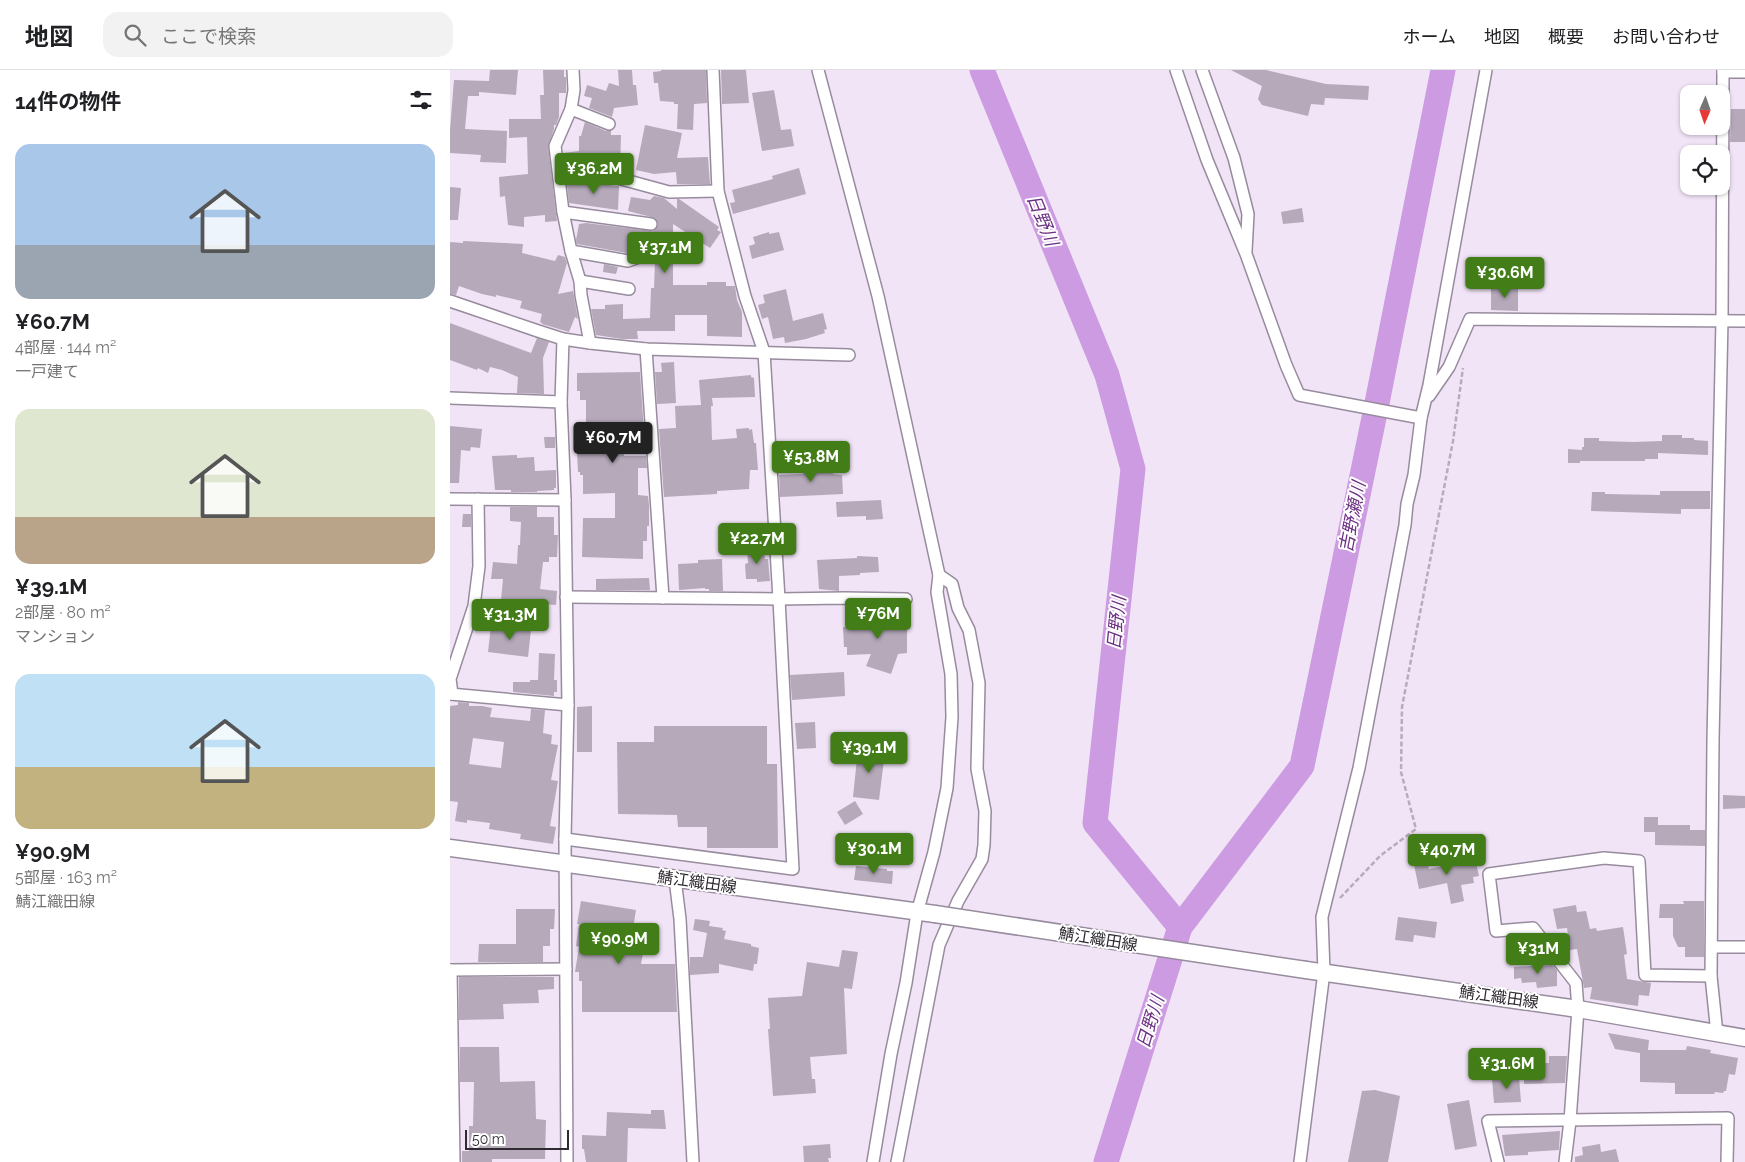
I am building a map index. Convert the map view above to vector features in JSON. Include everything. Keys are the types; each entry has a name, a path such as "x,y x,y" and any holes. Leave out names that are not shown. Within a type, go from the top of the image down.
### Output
{"main road":[{"name":"鯖江織田線","path":"450,848 934,914 1578,1009 1745,1038"}],"street":[{"path":"573,70 574,90 571,109 555,146 563,212 571,251 580,281 590,344"},
{"path":"565,839 793,869 764,352 745,296 718,191 714,70"},
{"path":"818,70 878,296 938,574 937,592 951,674 952,717 944,810 917,913 873,1162"},
{"path":"1176,70 1207,160 1246,254 1286,366 1299,395 1421,418"},
{"path":"1202,70 1234,158 1248,214 1246,254"},
{"path":"1300,1162 1324,972 1322,917 1359,768 1405,526 1421,418 1486,70"},
{"path":"1717,1034 1711,976 1713,740 1722,320 1723,71 1745,72"},
{"path":"571,109 609,124"},
{"path":"559,178 585,175 614,177 669,192 718,191"},
{"path":"563,212 652,224"},
{"path":"571,251 628,261 647,254 653,242"},
{"path":"580,281 629,289"},
{"path":"450,301 563,339 590,344 646,349 849,355"},
{"path":"1426,399 1449,368 1470,319 1745,321"},
{"path":"563,339 561,402 568,705 565,839 567,1162"},
{"path":"646,349 663,598"},
{"path":"450,398 561,402"},
{"path":"450,499 564,500"},
{"path":"478,499 479,566 474,606 450,679 451,694 568,705"},
{"path":"897,1162 940,945 958,901 982,859 984,845 985,811 977,769 979,683 969,630 958,608 952,584 938,574"},
{"path":"566,597 906,599"},
{"path":"1565,1162 1570,1121 1578,1009 1576,983 1533,928 1496,931 1489,874 1604,858 1639,861 1645,975 1711,976"},
{"path":"675,879 680,919 693,1162"},
{"path":"1712,947 1745,947"},
{"path":"454,1162 451,970 566,968"},
{"path":"1498,1162 1488,1121 1728,1118 1727,1162"}],"path":[{"path":"1322,917 1380,856 1416,829 1401,772 1402,707 1453,441 1464,366"}],"building":[{"path":"490,70 518,70 516,95 479,92 479,96 468,96 465,129 507,131 506,163 480,162 481,155 450,153 454,80 489,81"},
{"path":"543,70 564,70 564,77 566,77 566,93 559,93 559,117 556,125 554,125 548,146 557,221 545,222 545,215 524,217 524,227 508,225 505,196 500,197 499,177 528,174 527,137 509,138 509,119 541,119 540,95 544,95"},
{"path":"618,70 632,70 633,85 636,85 638,105 614,108 612,117 589,108 592,98 584,96 587,85 606,91 609,83 619,86"},
{"path":"661,70 706,70 707,103 694,104 693,130 677,129 678,104 660,101 658,83 654,83 653,72"},
{"path":"721,70 746,70 749,103 722,104"},
{"path":"1231,70 1266,70 1326,84 1369,86 1368,100 1325,98 1324,105 1311,104 1308,116 1262,105 1258,99 1262,86"},
{"path":"774,90 781,130 791,129 794,146 762,151 752,93"},
{"path":"1731,109 1745,109 1745,142 1730,142"},
{"path":"585,122 606,131 611,131 611,135 621,135 620,171 586,168 565,170 563,153 579,151 579,136 581,136"},
{"path":"645,125 682,133 677,158 708,157 710,184 677,184 676,172 654,174 636,170"},
{"path":"799,168 806,194 733,214 730,203 735,202 732,190 773,179 772,176"},
{"path":"585,183 619,186 618,210 569,203 567,185"},
{"path":"450,187 461,188 458,220 450,220"},
{"path":"654,196 664,198 677,209 677,199 679,199 719,227 717,230 721,232 710,248 673,224 673,285 707,285 707,282 726,282 726,286 735,286 737,300 742,312 742,337 707,336 707,315 675,315 675,331 637,331 638,339 622,339 596,335 591,309 605,309 605,305 623,304 623,319 650,318 651,288 654,288 655,261 652,259 660,241 657,236 649,236 642,248 627,253 577,244 579,224 586,223 653,231 658,225 655,218 628,211 631,197 650,200"},
{"path":"1302,208 1304,222 1283,224 1281,212"},
{"path":"769,232 769,234 779,232 784,250 752,259 749,246 755,244 753,237"},
{"path":"463,241 523,244 522,253 555,261 558,255 565,257 567,263 558,294 573,291 578,319 575,317 569,332 542,324 540,322 542,314 520,308 522,301 482,294 459,286 456,295 450,294 450,242 463,243"},
{"path":"604,264 618,267 616,274 603,272"},
{"path":"1504,287 1515,287 1515,289 1518,289 1518,311 1491,310 1491,289 1503,289"},
{"path":"786,289 793,321 823,313 827,329 824,330 825,333 785,343 784,337 773,339 768,317 762,319 758,305 765,303 763,295"},
{"path":"450,323 531,353 537,338 549,342 543,358 544,394 517,393 518,377 502,370 490,367 488,373 450,360"},
{"path":"674,362 676,403 657,404 655,372 662,372 661,363"},
{"path":"640,372 644,432 623,432 624,456 646,456 647,468 638,468 638,495 648,496 649,505 649,526 647,526 647,541 643,541 643,559 582,557 583,518 615,518 615,493 583,494 583,475 580,475 580,472 578,472 576,431 586,431 586,400 580,400 580,391 577,391 577,373"},
{"path":"751,375 754,378 755,397 712,398 713,406 711,406 712,440 737,438 736,429 752,429 754,443 756,443 758,470 750,470 749,489 717,491 717,494 664,497 659,429 676,428 675,406 701,405 699,380"},
{"path":"450,426 482,429 480,448 471,447 470,451 461,450 459,483 450,483"},
{"path":"1662,435 1682,435 1682,438 1708,441 1708,455 1658,453 1658,459 1645,459 1645,461 1580,461 1580,463 1568,463 1568,449 1582,450 1584,438 1599,438 1599,441 1662,441"},
{"path":"544,437 555,437 555,448 545,448"},
{"path":"517,455 517,458 534,457 535,471 556,470 556,488 554,490 537,492 495,490 492,456"},
{"path":"820,466 820,468 832,468 833,474 842,475 843,494 780,497 779,475 803,474 803,468"},
{"path":"1660,491 1710,491 1710,509 1681,509 1681,514 1591,511 1592,492 1660,495"},
{"path":"881,500 883,519 866,520 866,516 837,517 836,502"},
{"path":"510,507 537,507 537,517 554,517 554,535 558,535 557,557 549,557 549,562 543,562 540,589 557,591 556,605 501,600 503,579 491,579 493,562 517,564 521,522 510,521"},
{"path":"463,514 471,514 471,527 462,527"},
{"path":"764,546 765,559 768,559 770,581 757,582 757,579 746,579 745,564 748,563 747,550 751,550 750,547"},
{"path":"857,556 878,557 879,572 839,576 839,591 819,589 817,560 857,558"},
{"path":"722,559 723,591 709,591 709,589 705,588 679,590 678,564 698,563 698,560"},
{"path":"649,578 650,590 596,590 596,579"},
{"path":"899,611 899,614 902,614 902,619 906,619 907,622 907,653 898,654 891,674 866,666 871,654 847,655 847,647 844,647 843,627 850,627 850,623 881,621 880,612"},
{"path":"491,626 531,630 528,657 488,652"},
{"path":"539,653 555,654 554,680 557,680 557,692 554,692 554,696 513,692 513,682 538,680"},
{"path":"844,672 845,696 792,700 790,675"},
{"path":"458,702 469,703 469,706 492,708 490,717 530,721 531,709 545,710 543,733 552,735 551,744 558,745 551,780 558,781 550,826 556,827 553,844 520,839 521,834 489,829 490,823 467,820 467,823 455,821 458,802 450,801 450,706 458,705","holes":["473,738 504,742 501,768 469,764"]},
{"path":"592,706 592,752 577,752 577,707"},
{"path":"815,722 816,748 797,749 795,723"},
{"path":"654,726 767,726 767,764 777,764 778,848 707,848 707,827 678,827 677,815 618,814 617,742 654,742"},
{"path":"858,749 885,752 879,800 853,797"},
{"path":"1723,795 1745,796 1745,808 1723,809"},
{"path":"855,801 863,814 845,825 837,812"},
{"path":"1644,817 1658,817 1658,825 1690,825 1690,830 1705,830 1705,846 1655,845 1655,832 1644,832"},
{"path":"1426,857 1429,869 1475,858 1479,876 1473,877 1474,883 1461,885 1464,901 1451,904 1447,883 1419,889 1413,860"},
{"path":"856,866 893,871 892,884 854,880"},
{"path":"581,901 636,910 631,941 645,943 641,964 675,964 677,1012 582,1012 582,981 579,981 579,972 575,972 579,947 576,946 579,924 577,924"},
{"path":"1683,901 1704,901 1704,957 1685,957 1685,947 1678,947 1673,936 1673,918 1659,918 1660,904 1684,904"},
{"path":"1576,905 1577,912 1586,911 1590,929 1596,928 1597,931 1623,927 1627,954 1624,955 1627,979 1651,983 1649,996 1639,995 1638,1006 1590,999 1592,987 1584,988 1577,949 1570,950 1567,928 1557,929 1553,909"},
{"path":"516,909 555,909 554,929 550,929 550,946 543,946 543,962 478,962 479,944 516,944"},
{"path":"1398,917 1437,922 1435,938 1414,935 1413,942 1395,940"},
{"path":"695,919 710,921 709,926 723,928 722,930 726,931 724,939 751,944 751,946 759,948 757,964 754,964 753,971 719,964 719,973 690,975 690,957 703,957 707,933 693,930"},
{"path":"842,950 858,952 852,989 844,988 847,1054 810,1057 812,1079 815,1079 816,1093 773,1096 768,1029 770,1029 768,998 802,996 807,962 839,967"},
{"path":"1552,965 1557,970 1557,986 1537,988 1536,982 1522,983 1521,978 1514,979 1514,967"},
{"path":"459,977 554,977 554,989 538,990 539,1003 503,1004 504,1019 459,1020"},
{"path":"1608,1033 1649,1040 1648,1050 1686,1050 1687,1046 1711,1050 1710,1053 1738,1058 1735,1075 1729,1074 1726,1091 1723,1093 1675,1094 1675,1083 1640,1082 1640,1053 1615,1049"},
{"path":"460,1047 499,1047 500,1082 535,1081 536,1119 546,1120 545,1159 492,1159 492,1162 462,1162 462,1151 469,1151 469,1126 473,1126 474,1082 460,1082"},
{"path":"1549,1056 1567,1056 1565,1083 1524,1084 1524,1063 1549,1063"},
{"path":"1519,1077 1521,1102 1494,1103 1492,1079"},
{"path":"1375,1090 1400,1096 1388,1162 1348,1162 1362,1091"},
{"path":"1469,1100 1477,1146 1455,1150 1447,1104"},
{"path":"651,1110 664,1110 666,1129 628,1128 627,1162 586,1162 584,1149 582,1149 582,1135 606,1136 607,1112 651,1114"},
{"path":"1560,1131 1559,1150 1528,1152 1528,1155 1505,1156 1502,1135"},
{"path":"830,1144 831,1158 828,1158 829,1162 804,1162 803,1146"},
{"path":"1600,1144 1601,1152 1616,1149 1619,1162 1575,1162 1575,1157 1583,1155 1582,1147"}],"waterway":[{"name":"日野川","path":"982,70 1107,375 1133,469 1095,823 1180,927"},
{"name":"吉野瀬川","path":"1106,1162 1180,927 1302,766 1443,70"}]}
